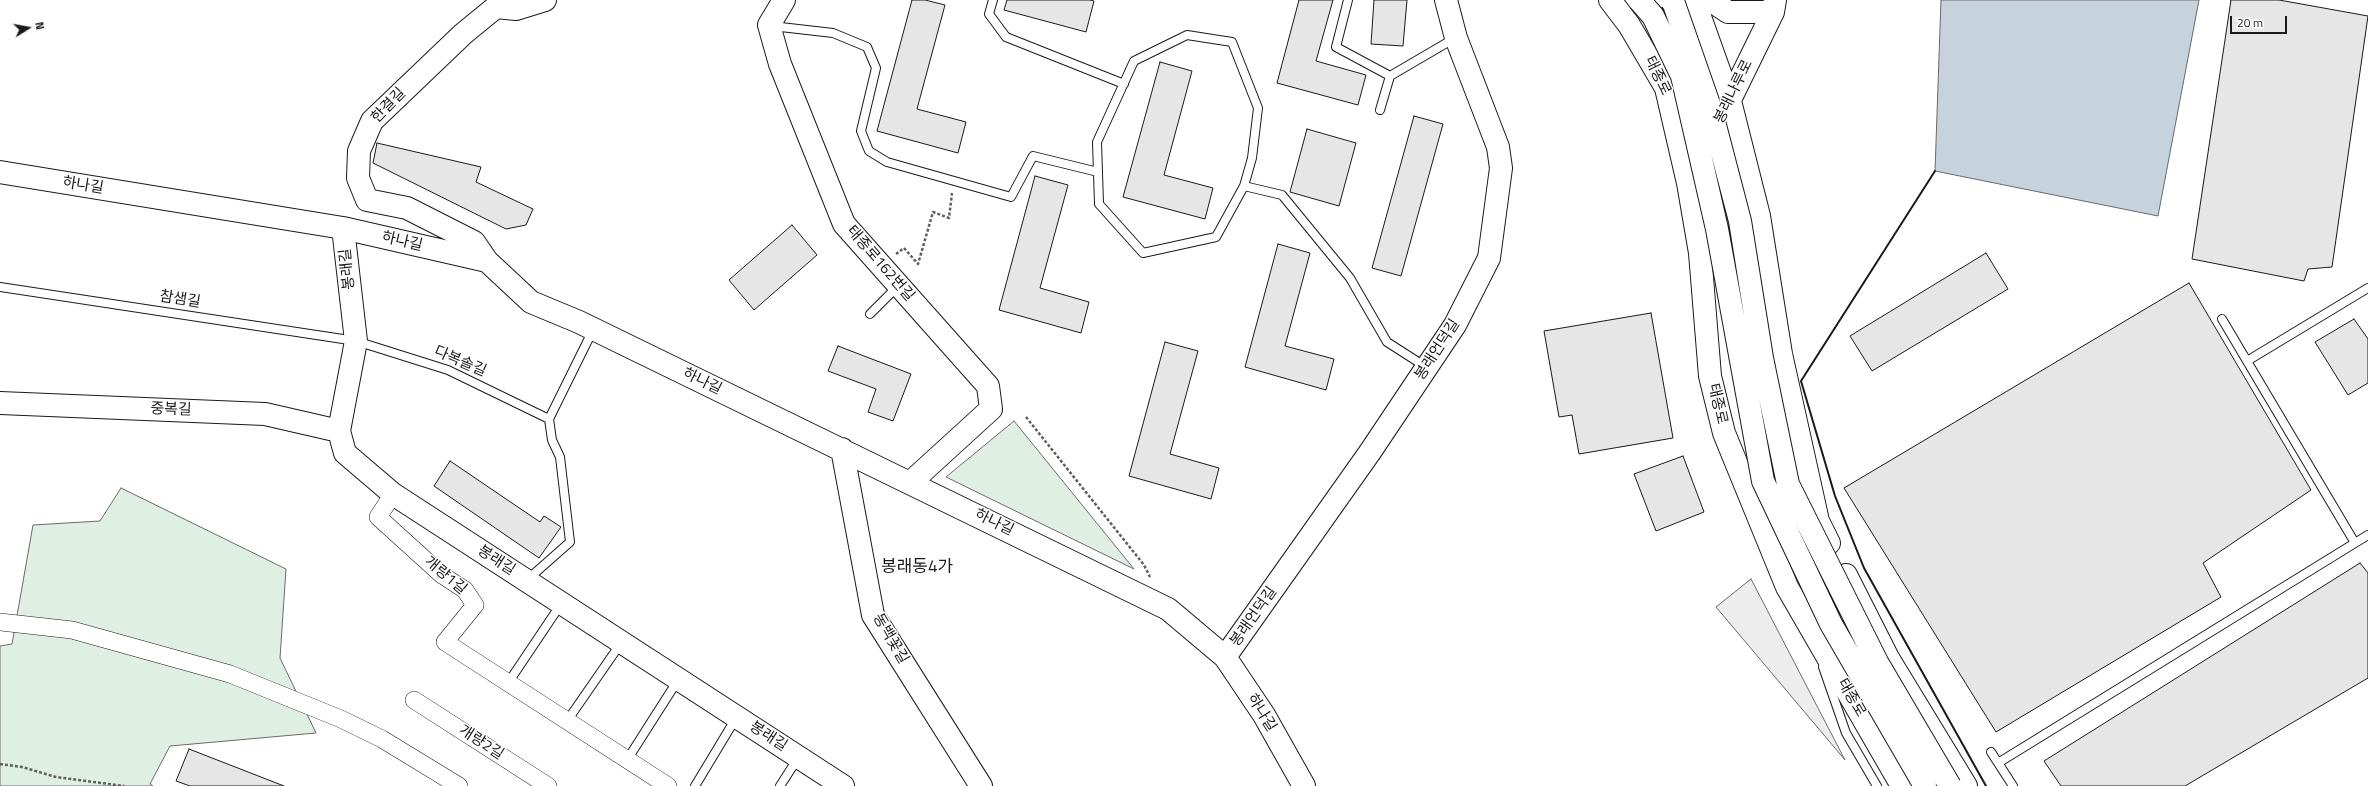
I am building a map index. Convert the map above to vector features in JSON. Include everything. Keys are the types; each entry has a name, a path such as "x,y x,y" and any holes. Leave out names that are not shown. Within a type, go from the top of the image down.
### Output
{"main road":[{"name":"한결길","path":"487,261 474,242 407,208 367,200 358,178 358,151 372,120 463,34 496,7 516,9 545,0"},
{"path":"769,25 784,0"},
{"name":"봉래언덕길","path":"1225,657 1455,325 1489,258 1501,168 1498,147 1487,114 1456,38 1446,0"},
{"name":"태종로","path":"1610,0 1630,25 1666,88 1688,183 1700,253 1710,376 1724,433 1787,587 1808,626 1902,786"},
{"path":"1639,0 1653,16 1682,76 1718,228 1763,481 1831,624 1925,786"},
{"path":"1671,0 1674,4 1711,110 1740,221 1762,358 1788,484 1877,662 1950,786"},
{"path":"1694,0 1730,101 1759,216 1781,354 1818,522 1888,658 1966,786"},
{"path":"1710,0 1728,12 1774,6"},
{"name":"봉래나루로","path":"1688,183 1730,101 1774,6"},
{"name":"태종로162번길","path":"769,25 780,64 844,224 988,386 991,409 911,482"},
{"name":"하나길","path":"0,172 343,228 487,261 531,302 594,329 911,482 1168,609 1225,657 1264,715 1304,786"},
{"name":"봉래길","path":"343,228 356,341 340,431 345,453 393,494 843,786"},
{"name":"중복길","path":"0,403 264,414 340,431"},
{"name":"동백꽃길","path":"842,449 873,615 981,786"}],"street":[{"name":"개량1길","path":"393,494 378,517 442,575 465,590 475,604 445,642 668,786"},
{"path":"0,622 72,630 230,674 341,719 382,739 459,786"},
{"name":"개량2길","path":"414,700 548,786"}],"lane":[{"path":"993,0 989,14 1006,37 1124,84"},
{"path":"1348,0 1336,47 1390,76"},
{"path":"769,25 833,33 867,47 876,68 861,131 870,151 887,162 1011,197 1033,156 1098,172"},
{"path":"1187,35 1232,42 1258,108 1252,158 1244,186 1216,236 1143,253 1099,204 1098,172 1097,142 1134,61 1187,35"},
{"path":"1380,110 1390,76 1456,38"},
{"path":"1244,186 1282,195 1350,278 1387,342 1426,368"},
{"path":"870,314 899,285"},
{"name":"참샘길","path":"0,287 356,341"},
{"path":"2247,361 2368,288"},
{"path":"2222,319 2355,543"},
{"path":"526,580 570,542 560,458 552,440 548,419 594,329"},
{"name":"다복솔길","path":"356,341 448,370 548,419"},
{"path":"1998,762 2368,535"},
{"path":"508,683 561,603"},
{"path":"1808,626 1846,733 1877,786"},
{"path":"567,721 621,642"},
{"path":"627,760 679,679"},
{"path":"695,786 736,717"},
{"path":"1991,752 2013,786"},
{"path":"780,786 798,758"}],"path":[{"path":"895,255 904,248 918,264 933,212 948,218 954,181"},
{"path":"1026,418 1144,565 1168,609"},
{"path":"0,764 22,767 56,777 124,786"}],"green space":[{"path":"1014,421 1134,569 946,477"},
{"path":"121,488 286,569 280,658 316,733 170,746 150,784 153,786 0,786 0,646 12,644 33,525 100,521"}],"shaded area":[{"path":"1941,0 2199,0 2158,216 1935,171"},
{"path":"1751,579 1845,760 1716,607"}],"building":[{"path":"912,0 925,0 945,5 917,109 966,122 958,153 877,131"},
{"path":"1007,0 1094,1 1086,32 1004,10"},
{"path":"1299,0 1333,0 1316,61 1366,75 1358,105 1277,83"},
{"path":"1374,0 1407,0 1403,46 1371,44"},
{"path":"2231,0 2279,0 2368,16 2332,267 2308,269 2304,281 2192,259"},
{"path":"1160,62 1192,71 1164,175 1213,188 1205,219 1123,197"},
{"path":"1414,116 1443,124 1401,276 1372,268"},
{"path":"1307,129 1356,143 1339,206 1290,192"},
{"path":"377,143 481,167 476,182 533,209 526,225 506,229 373,163"},
{"path":"1035,176 1068,185 1040,288 1089,302 1081,333 999,310"},
{"path":"792,225 817,255 754,310 729,280"},
{"path":"1278,244 1310,253 1285,346 1334,359 1326,390 1245,367"},
{"path":"1986,253 2008,289 1872,371 1850,336"},
{"path":"2189,283 2311,490 2203,563 2221,597 1996,732 1844,488"},
{"path":"1651,313 1673,438 1579,454 1572,415 1559,417 1544,331"},
{"path":"2354,319 2368,339 2368,383 2348,395 2315,342"},
{"path":"1165,342 1198,351 1170,454 1219,468 1211,499 1129,476"},
{"path":"838,346 911,374 893,421 868,412 876,389 828,371"},
{"path":"1683,456 1704,512 1656,531 1634,474"},
{"path":"450,461 540,522 544,516 561,527 539,558 434,486"},
{"path":"2360,563 2368,573 2368,678 2185,786 2061,786 2044,761"},
{"path":"189,749 284,786 190,786 176,781"}],"wall":[{"path":"1935,171 1801,381 1835,496 1864,568 1986,786"}],"district":[{"name":"봉래동4가","path":"917,568"}]}
